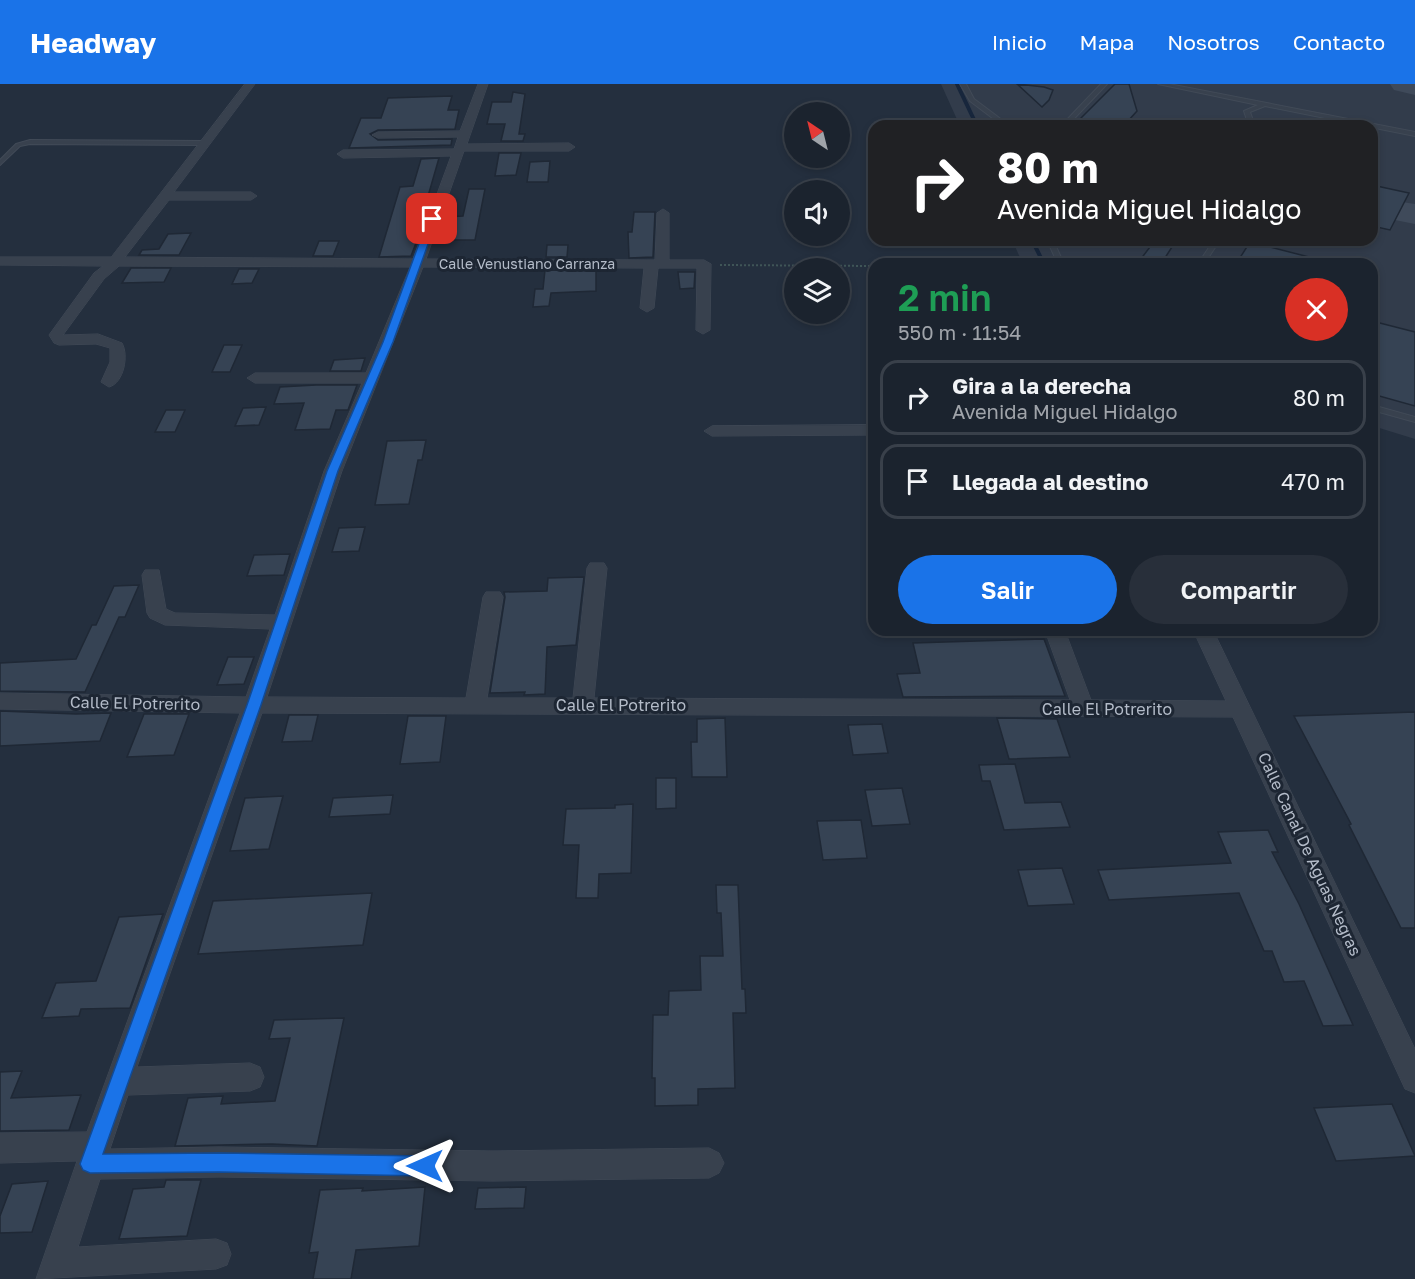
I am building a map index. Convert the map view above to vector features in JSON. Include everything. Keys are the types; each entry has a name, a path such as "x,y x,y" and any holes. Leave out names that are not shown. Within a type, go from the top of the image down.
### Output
{"street":[{"path":"109,382 118,363 117,346 98,339 59,340 56,335 58,327 99,276 115,262 250,84"},
{"path":"216,1254 55,1272 118,1081 254,705 333,471 372,378 483,84"},
{"path":"378,135 459,145"},
{"path":"343,154 459,145 569,147"},
{"path":"166,196 251,196"},
{"path":"647,308 657,264 663,213"},
{"name":"Calle Venustiano Carranza","path":"0,261 704,264"},
{"path":"703,330 704,264"},
{"path":"255,378 372,378"},
{"path":"712,430 868,430"},
{"path":"583,704 597,568"},
{"path":"152,575 157,613 172,620 282,622"},
{"path":"475,705 493,597"},
{"path":"1057,636 1084,709"},
{"name":"Calle Canal De Aguas Negras","path":"1206,636 1415,1079"},
{"name":"Calle El Potrerito","path":"0,701 254,705 583,704 1242,709"},
{"path":"118,1081 250,1077"},
{"path":"0,1148 219,1162 493,1166 709,1163"}],"lane":[{"path":"963,84 972,100 999,120"},
{"path":"1070,120 1104,84"},
{"path":"1161,84 1344,120"},
{"path":"1191,84 1217,95"},
{"path":"1250,120 1247,111 1267,105"},
{"path":"1378,127 1415,134"},
{"path":"0,163 18,145 30,142 206,143"},
{"path":"1378,409 1415,420"}],"path":[{"path":"704,264 868,266"}],"shaded area":[{"path":"941,84 1415,84 1415,439 1378,428 1378,258 1020,258 1015,246 1378,246 1378,120 957,120"}],"building":[{"path":"1017,84 1053,90 1049,100 1042,107"},
{"path":"1115,84 1129,84 1137,111 1129,120 1081,118"},
{"path":"513,92 525,94 519,134 525,134 523,141 501,141 505,124 487,124 492,102 511,102"},
{"path":"452,96 448,110 459,110 455,129 378,130 370,134 378,140 452,139 451,145 349,148 361,118 381,118 388,98"},
{"path":"499,153 521,153 516,175 495,176"},
{"path":"439,158 422,217 426,217 411,256 379,257 400,187 413,186 421,159"},
{"path":"550,161 548,182 527,182 530,162"},
{"path":"1378,186 1409,193 1390,230 1378,227"},
{"path":"469,189 485,189 475,240 435,240 443,217 463,216"},
{"path":"634,212 655,212 653,257 629,258 628,232 632,232"},
{"path":"191,233 179,255 139,255 142,250 159,249 168,234"},
{"path":"319,241 339,241 333,256 313,256"},
{"path":"547,245 568,245 567,257 546,257"},
{"path":"1151,246 1172,247 1165,258 1142,258"},
{"path":"1247,246 1266,246 1313,258 1240,258"},
{"path":"131,268 171,268 164,282 122,283"},
{"path":"239,269 259,269 252,283 232,284"},
{"path":"545,270 596,271 596,291 551,293 549,306 533,307 535,289 543,289"},
{"path":"678,272 695,272 694,288 680,289"},
{"path":"1378,323 1415,332 1415,406 1378,396"},
{"path":"224,345 242,345 230,372 212,372"},
{"path":"365,358 361,371 330,371 334,360"},
{"path":"357,385 348,410 336,410 330,429 295,430 304,403 274,404 280,387"},
{"path":"266,407 259,425 235,426 243,408"},
{"path":"166,410 185,410 175,432 155,432"},
{"path":"426,440 422,460 418,460 409,504 375,505 387,441"},
{"path":"365,527 359,551 332,552 339,528"},
{"path":"290,554 284,575 247,576 254,555"},
{"path":"584,577 576,645 547,647 545,694 490,693 504,592 547,591 548,578"},
{"path":"139,585 125,617 119,617 85,692 0,691 0,663 76,659 92,625 96,625 114,586"},
{"path":"1044,639 1065,696 903,697 897,674 920,673 913,643"},
{"path":"228,657 254,657 244,684 217,685"},
{"path":"0,711 111,713 100,741 0,746"},
{"path":"1415,712 1415,928 1401,928 1349,825 1351,824 1294,716"},
{"path":"144,714 189,714 174,755 127,757"},
{"path":"289,715 318,715 312,741 282,742"},
{"path":"408,716 446,716 440,762 400,764"},
{"path":"725,718 727,777 692,777 691,742 697,742 697,719"},
{"path":"997,718 1057,719 1070,757 1009,759"},
{"path":"882,724 888,753 853,755 848,725"},
{"path":"1015,764 1025,803 1061,802 1070,827 1004,830 990,781 982,781 979,765"},
{"path":"656,778 676,778 676,808 656,809"},
{"path":"902,788 910,824 872,826 865,790"},
{"path":"393,795 390,814 329,817 333,798"},
{"path":"283,796 269,849 230,851 245,798"},
{"path":"633,804 631,873 599,874 598,898 576,898 579,845 563,845 566,809 615,808 615,805"},
{"path":"861,820 867,858 823,860 817,821"},
{"path":"1268,830 1278,852 1272,852 1299,904 1353,1025 1323,1026 1304,981 1284,982 1272,951 1264,951 1239,893 1109,900 1098,870 1231,863 1218,832"},
{"path":"1062,868 1074,904 1028,906 1018,870"},
{"path":"716,885 738,885 742,989 745,989 746,1013 733,1013 735,1088 698,1089 698,1105 655,1106 655,1078 652,1078 653,1015 668,1015 669,991 701,990 700,956 723,956 721,913 717,913"},
{"path":"372,893 363,945 198,954 213,901"},
{"path":"163,914 130,1008 81,1009 79,1016 42,1018 56,983 96,981 119,917"},
{"path":"344,1018 317,1146 272,1144 175,1146 188,1098 223,1096 221,1104 275,1101 290,1038 269,1039 274,1020"},
{"path":"22,1071 11,1098 81,1095 69,1130 0,1131 0,1072"},
{"path":"1392,1104 1415,1156 1336,1161 1314,1108"},
{"path":"166,1180 201,1180 187,1236 119,1239 133,1189 164,1187"},
{"path":"48,1181 32,1232 0,1233 0,1216 12,1184"},
{"path":"425,1187 419,1246 356,1250 351,1279 313,1279 318,1252 309,1253 320,1190 363,1188 362,1191"},
{"path":"526,1187 524,1208 475,1209 478,1188"}],"waterway":[{"path":"957,84 974,120"},
{"path":"1035,246 1041,258"}],"taxiway":[{"path":"1404,84 1415,86"},
{"path":"1402,212 1415,214"}],"route":[{"path":"425,1166 219,1162 90,1164 254,705 333,471 388,342 432,219"}]}
